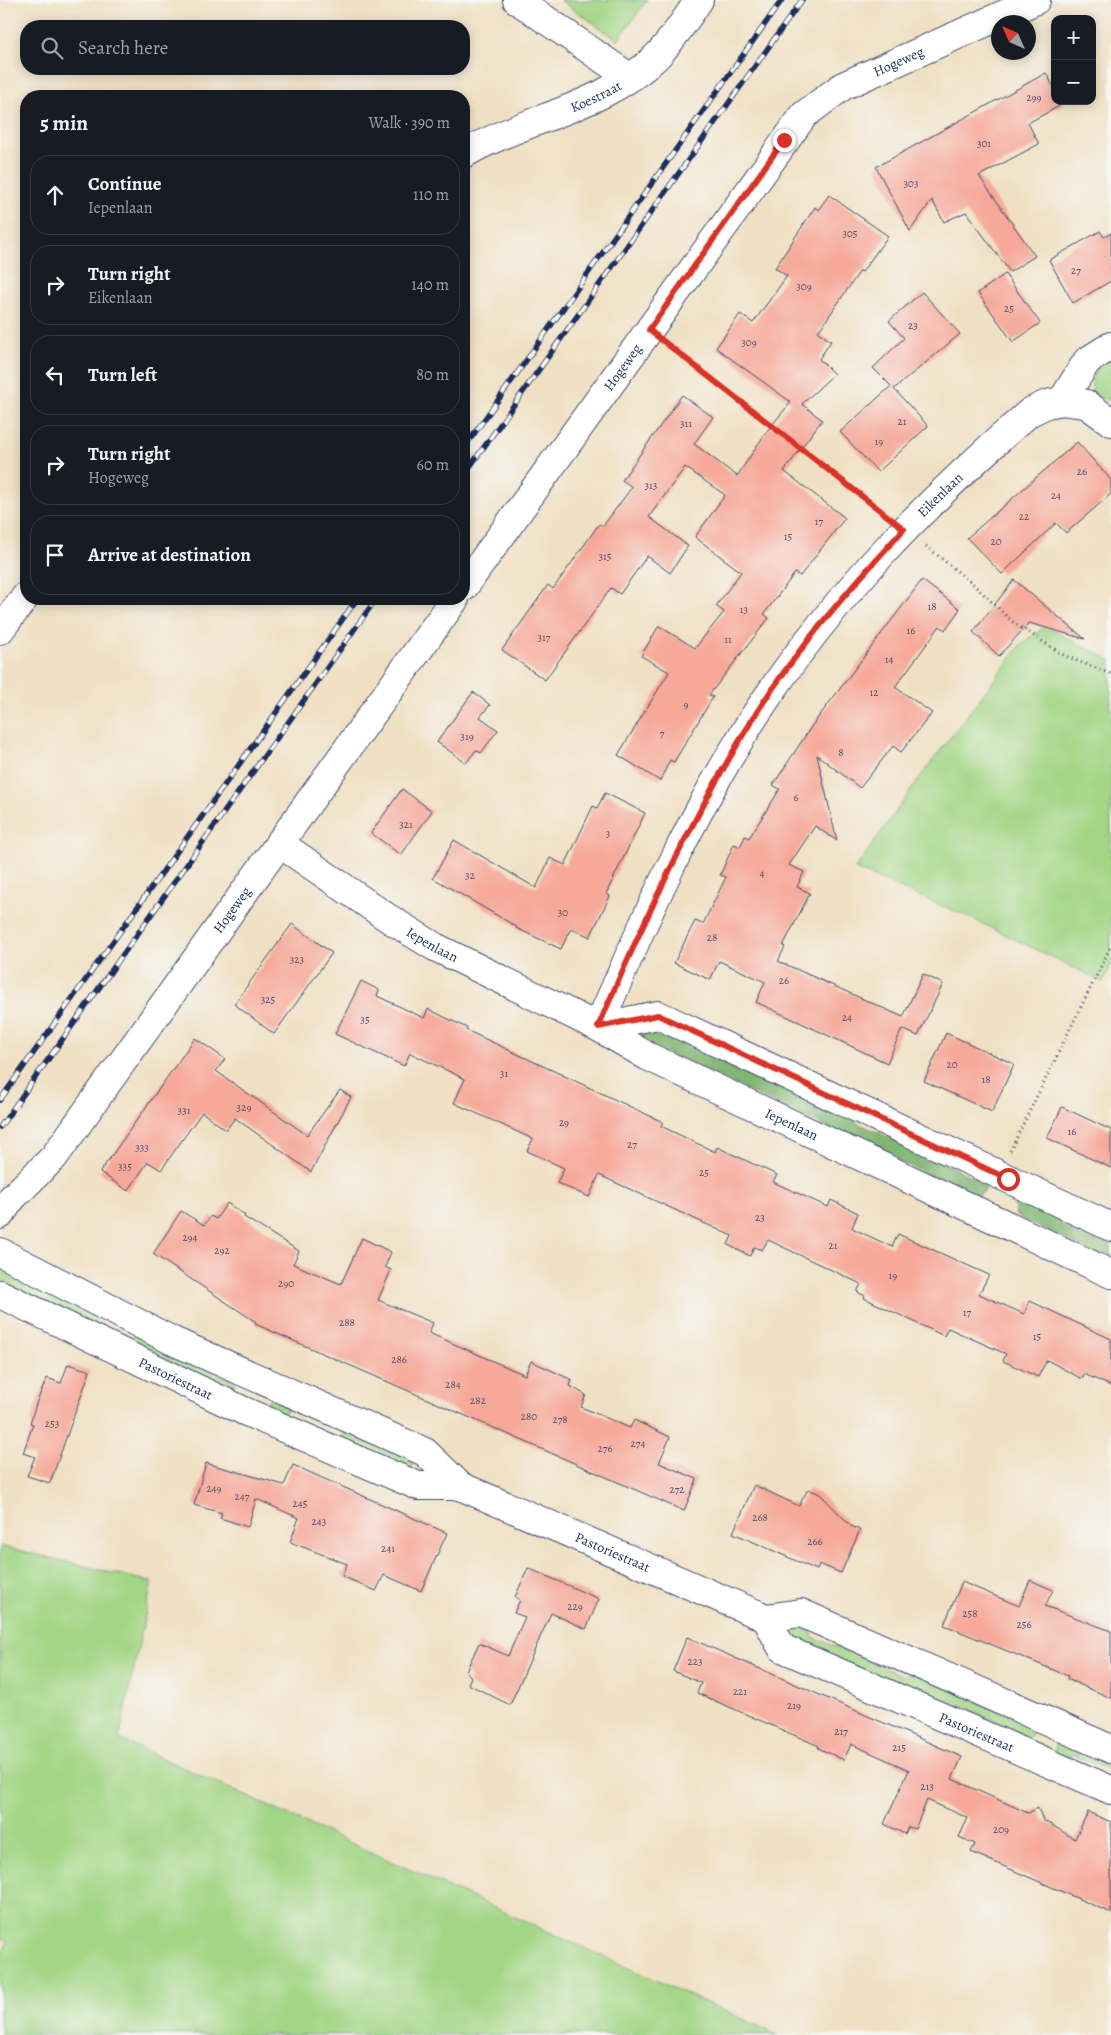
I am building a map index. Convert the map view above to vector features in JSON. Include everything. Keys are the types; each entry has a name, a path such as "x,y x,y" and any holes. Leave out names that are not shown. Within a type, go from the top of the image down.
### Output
{"street":[{"path":"517,0 629,78"},
{"name":"Koestraat","path":"470,151 505,134 610,90 629,78 655,58 700,0"},
{"name":"Hogeweg","path":"470,579 784,140 815,105 843,86 1036,0"},
{"path":"1062,401 1087,361 1111,346"},
{"name":"Eikenlaan","path":"598,1027 668,870 693,823 758,711 822,623 904,529 958,476 1030,412 1047,404 1062,401 1086,404 1111,420"},
{"path":"0,630 20,604"},
{"name":"Hogeweg","path":"0,1215 12,1198 54,1157 451,605"},
{"name":"Iepenlaan","path":"279,843 388,918 435,947 598,1027 647,1056 1111,1274"},
{"path":"598,1027 658,1015 1111,1227"},
{"path":"990,1217 1008,1179"},
{"name":"Pastoriestraat","path":"0,1252 173,1341 425,1452 460,1486 766,1618 782,1648 1111,1790"},
{"name":"Pastoriestraat","path":"0,1294 244,1411 418,1486 460,1486"},
{"path":"108,1346 121,1315"},
{"path":"244,1411 256,1377"},
{"path":"766,1618 801,1613 1111,1749"},
{"path":"1037,1758 1051,1723"}],"path":[{"path":"649,330 973,584 1014,623 1064,656 1111,674"},
{"path":"1008,1179 1003,1165 1111,946"}],"green space":[{"path":"560,0 647,0 618,40"},
{"path":"1111,359 1111,400 1100,398 1094,393 1092,382 1095,373"},
{"path":"1045,627 1111,660 1111,966 1103,982 973,919 855,869 924,772 1022,643"},
{"path":"648,1025 986,1183 985,1191 976,1197 649,1045 642,1038 642,1034"},
{"path":"1020,1199 1111,1239 1111,1262 1016,1216 1014,1205"},
{"path":"0,1263 99,1315 94,1326 0,1285"},
{"path":"134,1335 235,1382 234,1388 229,1393 149,1350 137,1353 130,1342"},
{"path":"271,1397 283,1398 287,1409 284,1415 341,1440 344,1433 397,1456 406,1451 415,1461 410,1471 266,1408"},
{"path":"0,1546 152,1582 119,1739 778,2035 0,2035 0,1957 8,1941 0,1938"},
{"path":"797,1625 809,1626 813,1637 903,1676 914,1672 1033,1727 1032,1734 1025,1740 1017,1739 1012,1728 922,1689 911,1693 792,1638 792,1631"},
{"path":"1059,1740 1111,1757 1111,1771 1074,1755 1063,1759 1055,1752 1055,1745"}],"building":[{"path":"1046,73 1051,82 1051,105 1061,105 1028,123 1039,144 979,176 1035,256 1010,272 966,212 944,222 932,200 910,231 876,167"},
{"path":"829,195 888,236 862,272 860,271 818,332 831,341 819,359 834,374 802,404 822,420 784,471 845,518 800,576 795,573 764,614 769,618 709,695 713,697 674,762 670,760 660,781 618,755 669,672 641,656 659,626 695,648 724,612 716,606 741,572 695,537 725,495 685,467 649,517 688,546 670,573 647,556 620,594 611,588 545,680 502,650 548,585 553,589 599,524 603,526 632,487 622,480 682,395 713,417 694,444 737,476 767,431 791,402 716,348 740,314 753,323 787,276 775,268 815,207 818,210"},
{"path":"1100,231 1104,237 1111,233 1111,281 1073,303 1049,260"},
{"path":"1005,274 1040,323 1013,342 978,293"},
{"path":"922,292 960,334 894,389 928,426 878,472 840,432 891,386 873,368 904,338 889,321"},
{"path":"1077,442 1111,480 1111,494 1066,533 1056,523 1002,574 967,538"},
{"path":"922,580 960,609 945,630 940,626 895,687 932,713 901,752 893,746 860,788 817,755 837,841 815,826 789,865 804,872 797,887 810,893 783,946 785,947 778,961 903,1017 923,974 943,984 918,1036 902,1029 887,1063 756,1002 765,982 719,961 710,980 674,963 695,921 703,924 726,877 720,875 734,844 740,847 745,836 749,838 780,789 773,785 811,727"},
{"path":"1014,580 1085,639 1029,623 999,656 973,632"},
{"path":"473,692 490,705 480,717 498,730 481,753 476,750 466,763 437,742"},
{"path":"402,789 432,811 401,855 371,833"},
{"path":"605,793 645,813 606,894 610,896 590,937 571,928 561,949 516,928 433,878 454,840 536,888 550,858 565,865 593,806 597,808"},
{"path":"292,924 332,953 274,1034 234,1004"},
{"path":"361,981 379,990 377,996 424,1018 428,1009 467,1028 466,1030 663,1122 661,1126 715,1152 717,1147 777,1175 773,1182 828,1207 831,1200 858,1213 852,1228 892,1247 898,1234 989,1275 979,1294 1024,1314 1030,1301 1111,1339 1111,1386 1084,1374 1082,1379 1047,1360 1038,1377 1003,1361 1006,1354 948,1328 944,1336 864,1298 865,1296 857,1292 861,1284 768,1240 762,1250 754,1247 750,1256 728,1245 732,1236 599,1175 589,1197 557,1183 564,1168 527,1151 533,1139 454,1103 465,1079 410,1053 404,1066 335,1034"},
{"path":"946,1033 1014,1064 992,1112 924,1081"},
{"path":"195,1038 225,1059 216,1071 307,1135 340,1090 351,1097 311,1172 235,1118 226,1130 202,1112 161,1170 148,1162 128,1191 100,1172"},
{"path":"1062,1107 1111,1130 1111,1168 1047,1138"},
{"path":"227,1203 245,1215 244,1217 299,1251 293,1264 341,1284 362,1238 391,1252 385,1267 391,1270 378,1300 433,1323 429,1333 525,1375 531,1361 572,1380 570,1386 586,1395 581,1407 630,1428 634,1420 670,1437 659,1463 697,1479 684,1511 255,1324 256,1322 153,1254 181,1211 204,1225 211,1216 216,1219"},
{"path":"68,1364 90,1371 50,1483 27,1476 35,1457 23,1453 33,1424 30,1423 36,1404 47,1378 61,1383"},
{"path":"206,1463 284,1485 293,1465 447,1533 421,1591 384,1575 376,1591 342,1576 347,1564 290,1542 299,1518 256,1499 248,1527 220,1518 222,1513 194,1505"},
{"path":"754,1485 799,1506 808,1489 820,1494 851,1526 860,1530 841,1573 819,1564 817,1570 733,1533"},
{"path":"528,1568 599,1599 586,1629 551,1613 510,1705 468,1684 471,1677 466,1671 479,1643 508,1656 525,1617 514,1613 520,1600 515,1597"},
{"path":"1030,1580 1053,1590 1045,1606 1111,1631 1111,1698 1067,1679 1068,1676 944,1625 962,1582 1019,1606"},
{"path":"687,1637 962,1757 952,1779 1028,1813 1038,1808 1043,1820 1075,1839 1088,1812 1111,1822 1111,1913 971,1852 975,1844 959,1837 968,1818 927,1800 915,1829 908,1827 905,1834 884,1824 909,1770 851,1744 844,1760 818,1748 819,1746 697,1693 701,1683 673,1671"}],"railway":[{"path":"470,440 782,0"},
{"path":"470,467 802,0"},
{"path":"0,1100 353,605"},
{"path":"0,1127 372,605"}],"route":[{"path":"784,140 649,330 904,529 822,623 758,711 668,870 598,1027 658,1015 1008,1179"}]}
